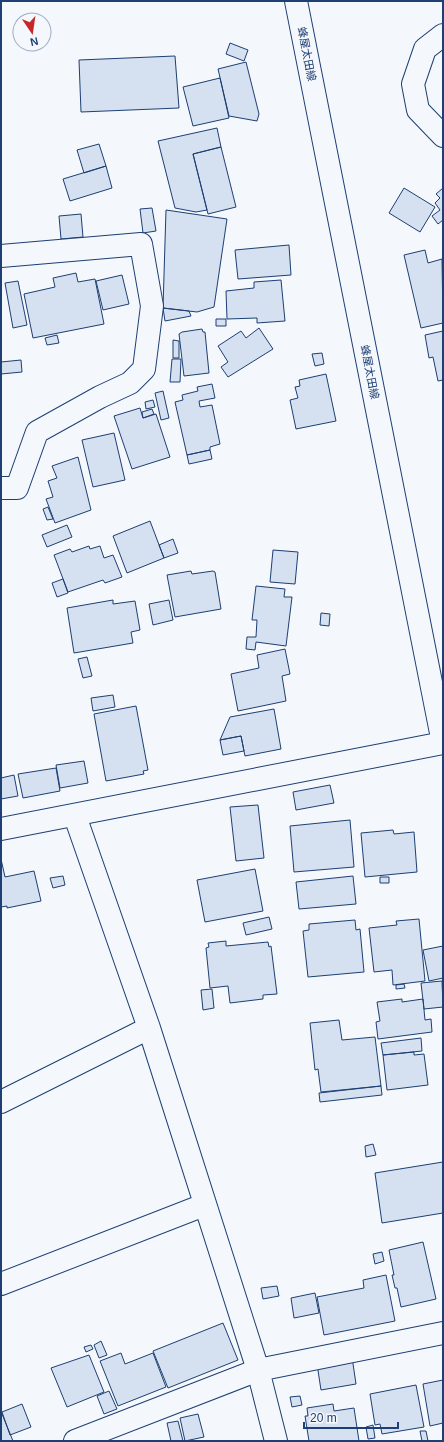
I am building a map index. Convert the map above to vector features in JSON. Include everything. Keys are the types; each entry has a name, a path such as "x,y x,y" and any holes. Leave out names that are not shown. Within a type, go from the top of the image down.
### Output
{"street":[{"name":"蜂屋太田線","path":"296,1 443,743"},
{"path":"443,35 425,49 413,84 418,110 443,136"},
{"path":"1,256 141,244 152,306 144,369 130,383 100,397 37,432 17,488 1,488"},
{"path":"1,829 75,816 443,743"},
{"path":"75,816 149,1028 204,1205 258,1370 276,1441"},
{"path":"1,1102 149,1028"},
{"path":"1,1284 204,1205"},
{"path":"75,1441 258,1370 443,1333"}],"building":[{"path":"230,43 248,50 244,61 226,54"},
{"path":"175,56 179,108 81,112 79,60"},
{"path":"246,62 259,114 257,121 229,116 218,69"},
{"path":"220,78 229,118 193,126 183,87"},
{"path":"217,128 221,147 193,154 207,210 196,212 175,208 158,141"},
{"path":"99,144 106,166 84,173 77,150"},
{"path":"221,147 236,207 208,214 193,154"},
{"path":"106,166 112,188 70,201 63,179"},
{"path":"404,188 435,207 420,232 389,213"},
{"path":"443,188 443,220 438,224 432,216 440,210 435,203 440,198 436,194"},
{"path":"152,208 156,231 143,233 140,209"},
{"path":"166,210 227,219 214,307 197,312 163,308"},
{"path":"81,214 83,237 61,239 59,216"},
{"path":"289,245 291,275 238,279 235,250"},
{"path":"425,250 428,263 442,259 443,323 421,328 404,255"},
{"path":"76,273 78,282 95,279 104,324 33,338 24,294 55,287 53,278"},
{"path":"122,275 129,304 103,310 96,281"},
{"path":"281,280 285,321 257,323 257,318 227,319 226,291 254,288 254,282"},
{"path":"18,281 27,325 13,328 5,283"},
{"path":"163,308 189,311 191,316 165,321"},
{"path":"216,319 226,319 226,326 216,326"},
{"path":"259,328 273,349 228,377 221,367 228,362 218,346 241,331 246,338"},
{"path":"202,329 203,332 205,332 209,373 184,376 179,334 182,332"},
{"path":"443,331 443,380 438,381 433,357 429,358 425,335"},
{"path":"57,335 59,343 47,345 45,338"},
{"path":"173,340 179,341 179,358 173,358"},
{"path":"322,353 324,364 315,366 312,354"},
{"path":"172,359 181,359 180,382 170,382"},
{"path":"21,360 22,372 1,374 1,362"},
{"path":"326,374 336,421 296,429 290,400 298,398 295,387 300,386 299,380"},
{"path":"212,384 215,398 199,401 200,407 212,405 220,444 210,447 210,450 187,455 175,402 183,400 182,395 198,391 197,387"},
{"path":"163,391 169,418 161,420 155,393"},
{"path":"153,400 155,407 146,409 145,402"},
{"path":"140,408 143,418 156,414 170,457 132,469 114,416"},
{"path":"152,409 154,414 143,418 142,412"},
{"path":"114,433 125,480 93,487 82,440"},
{"path":"210,450 212,459 189,464 187,455"},
{"path":"78,457 91,510 55,523 46,499 53,497 48,481 57,478 52,466"},
{"path":"48,507 53,519 47,520 43,509"},
{"path":"150,521 164,558 127,573 113,536"},
{"path":"67,525 72,537 47,547 42,535"},
{"path":"173,539 178,553 164,558 159,545"},
{"path":"89,546 90,549 100,546 104,558 113,555 122,577 105,583 103,580 68,592 54,555 70,549 72,552"},
{"path":"273,550 298,552 295,584 270,582"},
{"path":"191,571 192,574 215,572 221,609 175,617 167,575"},
{"path":"63,579 68,593 57,597 52,583"},
{"path":"256,586 285,589 284,597 292,597 286,646 256,642 255,650 246,649 247,637 256,637 257,620 252,620"},
{"path":"113,600 113,604 135,601 140,630 131,632 133,643 74,653 67,608"},
{"path":"169,600 173,620 153,625 149,604"},
{"path":"321,613 330,614 329,626 320,625"},
{"path":"285,649 290,674 282,676 286,701 238,711 231,674 259,668 257,655"},
{"path":"87,657 92,676 83,678 78,659"},
{"path":"113,695 115,707 93,711 91,698"},
{"path":"136,706 148,770 143,771 144,774 106,781 94,714"},
{"path":"274,709 281,749 245,756 241,736 220,740 230,717"},
{"path":"241,736 244,751 223,755 220,740"},
{"path":"84,761 88,783 60,788 56,765"},
{"path":"56,768 60,791 23,798 18,774"},
{"path":"14,775 18,796 1,799 1,778"},
{"path":"330,785 334,803 296,810 293,792"},
{"path":"258,805 264,858 236,861 230,807"},
{"path":"350,820 354,867 294,872 290,826"},
{"path":"393,830 394,834 414,832 417,872 365,877 361,833"},
{"path":"1,859 5,877 34,871 41,901 7,908 7,906 1,907"},
{"path":"255,869 263,911 205,922 197,880"},
{"path":"63,876 65,885 53,888 50,878"},
{"path":"353,876 356,904 299,909 296,882"},
{"path":"380,877 389,877 389,883 380,883"},
{"path":"269,917 272,929 246,935 243,923"},
{"path":"419,919 425,981 393,985 392,970 374,972 369,928 397,925 396,921"},
{"path":"355,920 356,930 360,929 364,972 308,977 303,931 309,930 309,924"},
{"path":"226,941 226,946 268,942 269,947 271,946 277,994 263,995 263,999 230,1003 228,986 210,988 206,948 209,947 208,943"},
{"path":"443,946 443,978 429,981 423,950"},
{"path":"442,981 443,1007 424,1009 421,983"},
{"path":"404,984 405,988 396,989 396,985"},
{"path":"212,989 214,1008 203,1010 201,990"},
{"path":"402,999 402,1002 423,999 425,1020 431,1019 432,1032 378,1039 376,1022 380,1021 377,1002"},
{"path":"339,1020 342,1040 375,1037 381,1086 321,1092 318,1069 315,1070 310,1023"},
{"path":"421,1038 422,1051 383,1055 381,1043"},
{"path":"414,1052 414,1055 424,1054 428,1085 387,1090 383,1055"},
{"path":"381,1086 382,1095 320,1102 319,1093"},
{"path":"373,1144 376,1155 366,1157 365,1146"},
{"path":"443,1162 443,1213 382,1223 375,1173"},
{"path":"423,1242 436,1299 401,1307 397,1288 395,1288 392,1275 394,1275 389,1250"},
{"path":"382,1252 384,1261 375,1264 373,1254"},
{"path":"386,1275 395,1321 324,1335 317,1297 364,1288 363,1280"},
{"path":"277,1286 279,1296 263,1299 261,1288"},
{"path":"315,1293 319,1313 294,1318 291,1298"},
{"path":"223,1323 238,1360 168,1388 153,1351"},
{"path":"101,1341 107,1355 99,1358 94,1345"},
{"path":"91,1345 93,1349 86,1352 84,1347"},
{"path":"121,1353 125,1364 153,1353 166,1387 118,1406 100,1361"},
{"path":"89,1355 104,1392 67,1407 51,1368"},
{"path":"352,1357 356,1384 321,1390 317,1364"},
{"path":"443,1380 443,1423 430,1426 423,1384"},
{"path":"416,1385 424,1427 382,1434 380,1424 375,1425 370,1394"},
{"path":"109,1391 117,1409 104,1414 97,1396"},
{"path":"300,1396 302,1405 292,1407 290,1397"},
{"path":"22,1404 31,1427 10,1435 2,1412"},
{"path":"333,1404 334,1411 354,1408 359,1441 309,1441 305,1416 308,1416 307,1408"},
{"path":"2,1414 13,1441 1,1441"},
{"path":"198,1414 204,1437 185,1441 180,1418"},
{"path":"178,1421 183,1441 171,1441 167,1423"},
{"path":"373,1425 375,1438 368,1439 366,1427"},
{"path":"420,1431 426,1431 428,1441 422,1441"}]}
